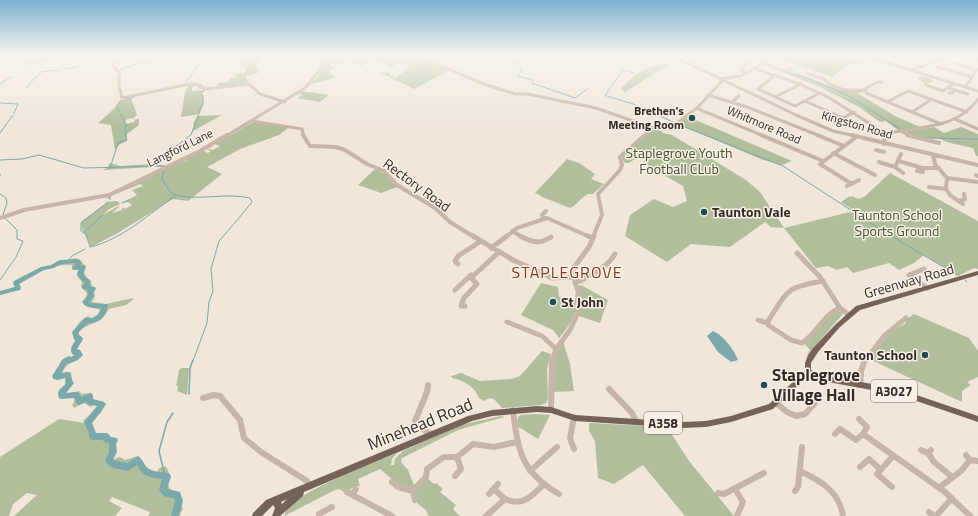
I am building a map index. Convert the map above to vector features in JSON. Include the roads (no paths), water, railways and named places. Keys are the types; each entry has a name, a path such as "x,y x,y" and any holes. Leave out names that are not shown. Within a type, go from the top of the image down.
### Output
{"main road":[{"name":"Greenway Road","path":"808,372 808,364 811,357 834,329 848,315 870,304 978,274"},
{"name":"A3027","path":"808,372 822,378 899,392 978,420"},
{"name":"A358","path":"551,410 574,418 682,425 706,424 753,413 776,403 808,372"},
{"name":"Minehead Road","path":"276,502 353,467 471,418 513,410 551,410"},
{"name":"Minehead Road","path":"279,514 307,488"},
{"name":"A358","path":"256,516 264,512 269,503 276,502 280,505 279,514"}],"street":[{"path":"119,79 122,98 193,84 206,90 250,84 260,94 285,102"},
{"name":"Langford Lane","path":"0,218 24,210 105,196 196,153 285,102 307,86 313,79"},
{"path":"472,79 515,94 527,94 596,108 652,128 663,130 669,129 696,108 722,80 726,79"},
{"path":"731,83 736,79"},
{"path":"770,79 758,89 794,105 820,93"},
{"path":"786,79 820,93 854,112 886,134 941,124 955,119 967,112 978,101"},
{"path":"820,79 844,90 865,90 878,82 882,82"},
{"path":"937,79 978,91"},
{"path":"965,87 971,79"},
{"name":"Kingston Road","path":"722,80 817,125 855,138 978,165"},
{"path":"925,82 926,86 942,90 953,84"},
{"path":"775,97 800,84"},
{"path":"948,88 968,94"},
{"path":"865,90 870,95 941,124"},
{"path":"949,93 952,93 954,90"},
{"path":"886,102 907,91 967,112"},
{"path":"708,95 732,102 844,146"},
{"path":"732,102 739,96"},
{"path":"912,112 932,99"},
{"path":"805,101 864,127"},
{"name":"Whitmore Road","path":"696,108 822,163 852,184"},
{"path":"843,118 854,112"},
{"path":"955,119 978,129"},
{"name":"Rectory Road","path":"252,121 301,128 303,136 310,146 336,147 345,150 367,164 384,171 398,185 432,206 450,222 491,248 548,276 556,278 573,277"},
{"path":"551,410 550,372 556,349 570,330 577,316 578,291 573,277 574,269 593,238 602,213 598,194 620,170 622,165 621,156 652,128"},
{"path":"900,131 906,135 939,143"},
{"path":"876,150 882,151 882,144 886,134"},
{"path":"905,140 906,135"},
{"path":"822,163 833,153 855,138"},
{"path":"833,153 875,175"},
{"path":"895,167 902,156"},
{"path":"933,156 935,164 947,178 946,189"},
{"path":"899,162 924,171"},
{"path":"882,163 895,167 903,172"},
{"path":"917,171 939,168"},
{"path":"947,178 978,182"},
{"path":"847,186 859,180"},
{"path":"930,186 946,189 963,204"},
{"path":"958,201 965,199 965,195 971,198"},
{"path":"544,219 542,215 546,211"},
{"path":"491,248 519,227 544,219 552,219 593,238"},
{"path":"512,231 535,244 550,239"},
{"path":"458,264 455,261 458,256 481,241"},
{"path":"455,290 498,251"},
{"path":"465,306 461,306 464,298 477,284 471,278 498,251"},
{"path":"797,253 823,280 840,308 848,315"},
{"path":"575,283 596,271 612,259 615,254"},
{"path":"921,268 909,275 927,288"},
{"path":"767,323 782,297 790,288 823,280"},
{"path":"758,320 767,323 791,340 802,343 807,340 823,321 837,308 840,308"},
{"path":"860,385 859,376 867,358 883,336 906,318"},
{"path":"507,322 542,336 556,349"},
{"path":"428,385 427,392 415,421 421,428 432,435"},
{"path":"609,389 615,398 633,413 636,421"},
{"path":"203,398 214,395 220,396 240,420 244,438 261,452 295,472 307,482 307,488"},
{"path":"776,403 793,417 804,415 814,406"},
{"path":"513,410 516,442 521,459 543,485 559,494"},
{"path":"574,418 570,438 574,449"},
{"path":"835,434 840,429 856,440 863,434 867,427 859,419"},
{"path":"863,434 940,487 970,516"},
{"path":"413,491 426,477 427,469 444,457 457,457 473,444 494,447 516,442"},
{"path":"530,471 548,453 557,447"},
{"path":"795,491 798,487 802,447"},
{"path":"921,450 929,451 934,462 951,476"},
{"path":"892,487 877,474 893,456"},
{"path":"455,476 463,469 457,457"},
{"path":"940,487 951,476 964,469 968,457 978,461"},
{"path":"860,467 869,460 881,470"},
{"path":"800,471 822,482 834,492 841,504 843,516"},
{"path":"718,493 724,494 764,473"},
{"path":"392,482 396,489 413,491"},
{"path":"494,489 505,499 516,504 520,504 543,485"},
{"path":"735,489 742,502 737,516"},
{"path":"413,491 415,500"},
{"path":"352,492 392,516"},
{"path":"933,515 952,498"},
{"path":"486,516 505,499"},
{"path":"318,516 332,507"}],"water":[{"path":"713,331 728,343 738,360 731,362 718,352 707,336"}],"waterway":[{"path":"0,84 8,79"},
{"path":"27,88 34,79"},
{"path":"184,84 188,79"},
{"path":"611,87 617,79"},
{"path":"810,79 847,95 900,129"},
{"path":"533,81 532,83 575,98 587,89"},
{"path":"605,96 610,88"},
{"path":"159,163 167,153 166,151 175,147 191,135 203,102 201,92 204,91"},
{"path":"607,96 633,104 673,122"},
{"path":"125,99 135,97"},
{"path":"116,107 121,100"},
{"path":"0,103 18,104 14,113"},
{"path":"117,107 124,121"},
{"path":"0,133 13,115"},
{"path":"112,162 118,143 127,140 125,134 126,123 124,122"},
{"path":"677,124 783,166 886,233 957,275"},
{"path":"926,138 978,139"},
{"path":"0,160 22,159 39,155 84,168 109,167"},
{"path":"109,167 112,163"},
{"path":"109,167 165,166"},
{"path":"164,170 162,180 172,194 191,197 240,196 250,198 252,202 234,224"},
{"path":"0,194 6,198 7,203 3,215"},
{"path":"84,233 86,234 90,247 101,244 124,233 175,196"},
{"path":"842,203 849,197"},
{"path":"122,203 129,200"},
{"path":"84,233 81,231 81,223 108,202"},
{"path":"84,233 103,215"},
{"path":"0,280 16,257 23,241 17,239 17,230 5,218"},
{"path":"193,361 207,323 209,302 213,291 211,269 219,241 233,225"},
{"path":"67,262 72,256 85,249"},
{"path":"0,293 18,288 16,283 43,268 52,267 60,262 78,261 79,263 75,268 83,267 80,274 84,280 88,281 85,287 93,289 90,292 91,296 85,302 88,305 105,306 102,315 93,321 87,320 75,332 76,337 80,339 74,349 74,352 78,352 80,355 70,361 69,359 65,361 55,376 68,375 69,383 71,383 61,393 61,396 77,395 79,402 90,396 89,402 102,404 99,410 88,422 93,437 106,436 107,440 114,440 112,444 113,452 109,461 111,463 128,467 138,460 143,469 148,473 167,477 163,489 166,493 177,495 179,501 175,516"},
{"path":"189,394 190,368 193,360"},
{"path":"165,476 159,451 167,422 173,413"}],"place":[{"name":"Brethen's Meeting Room","path":"692,118"},
{"name":"Taunton Vale","path":"704,212"},
{"name":"St John","path":"553,302"},
{"name":"Taunton School","path":"925,355"},
{"name":"Staplegrove Village Hall","path":"764,385"}],"district":[{"name":"STAPLEGROVE","path":"567,272"}],"park label":[{"name":"Staplegrove Youth Football CLub","path":"679,162"},
{"name":"Taunton School Sports Ground","path":"897,224"}]}
